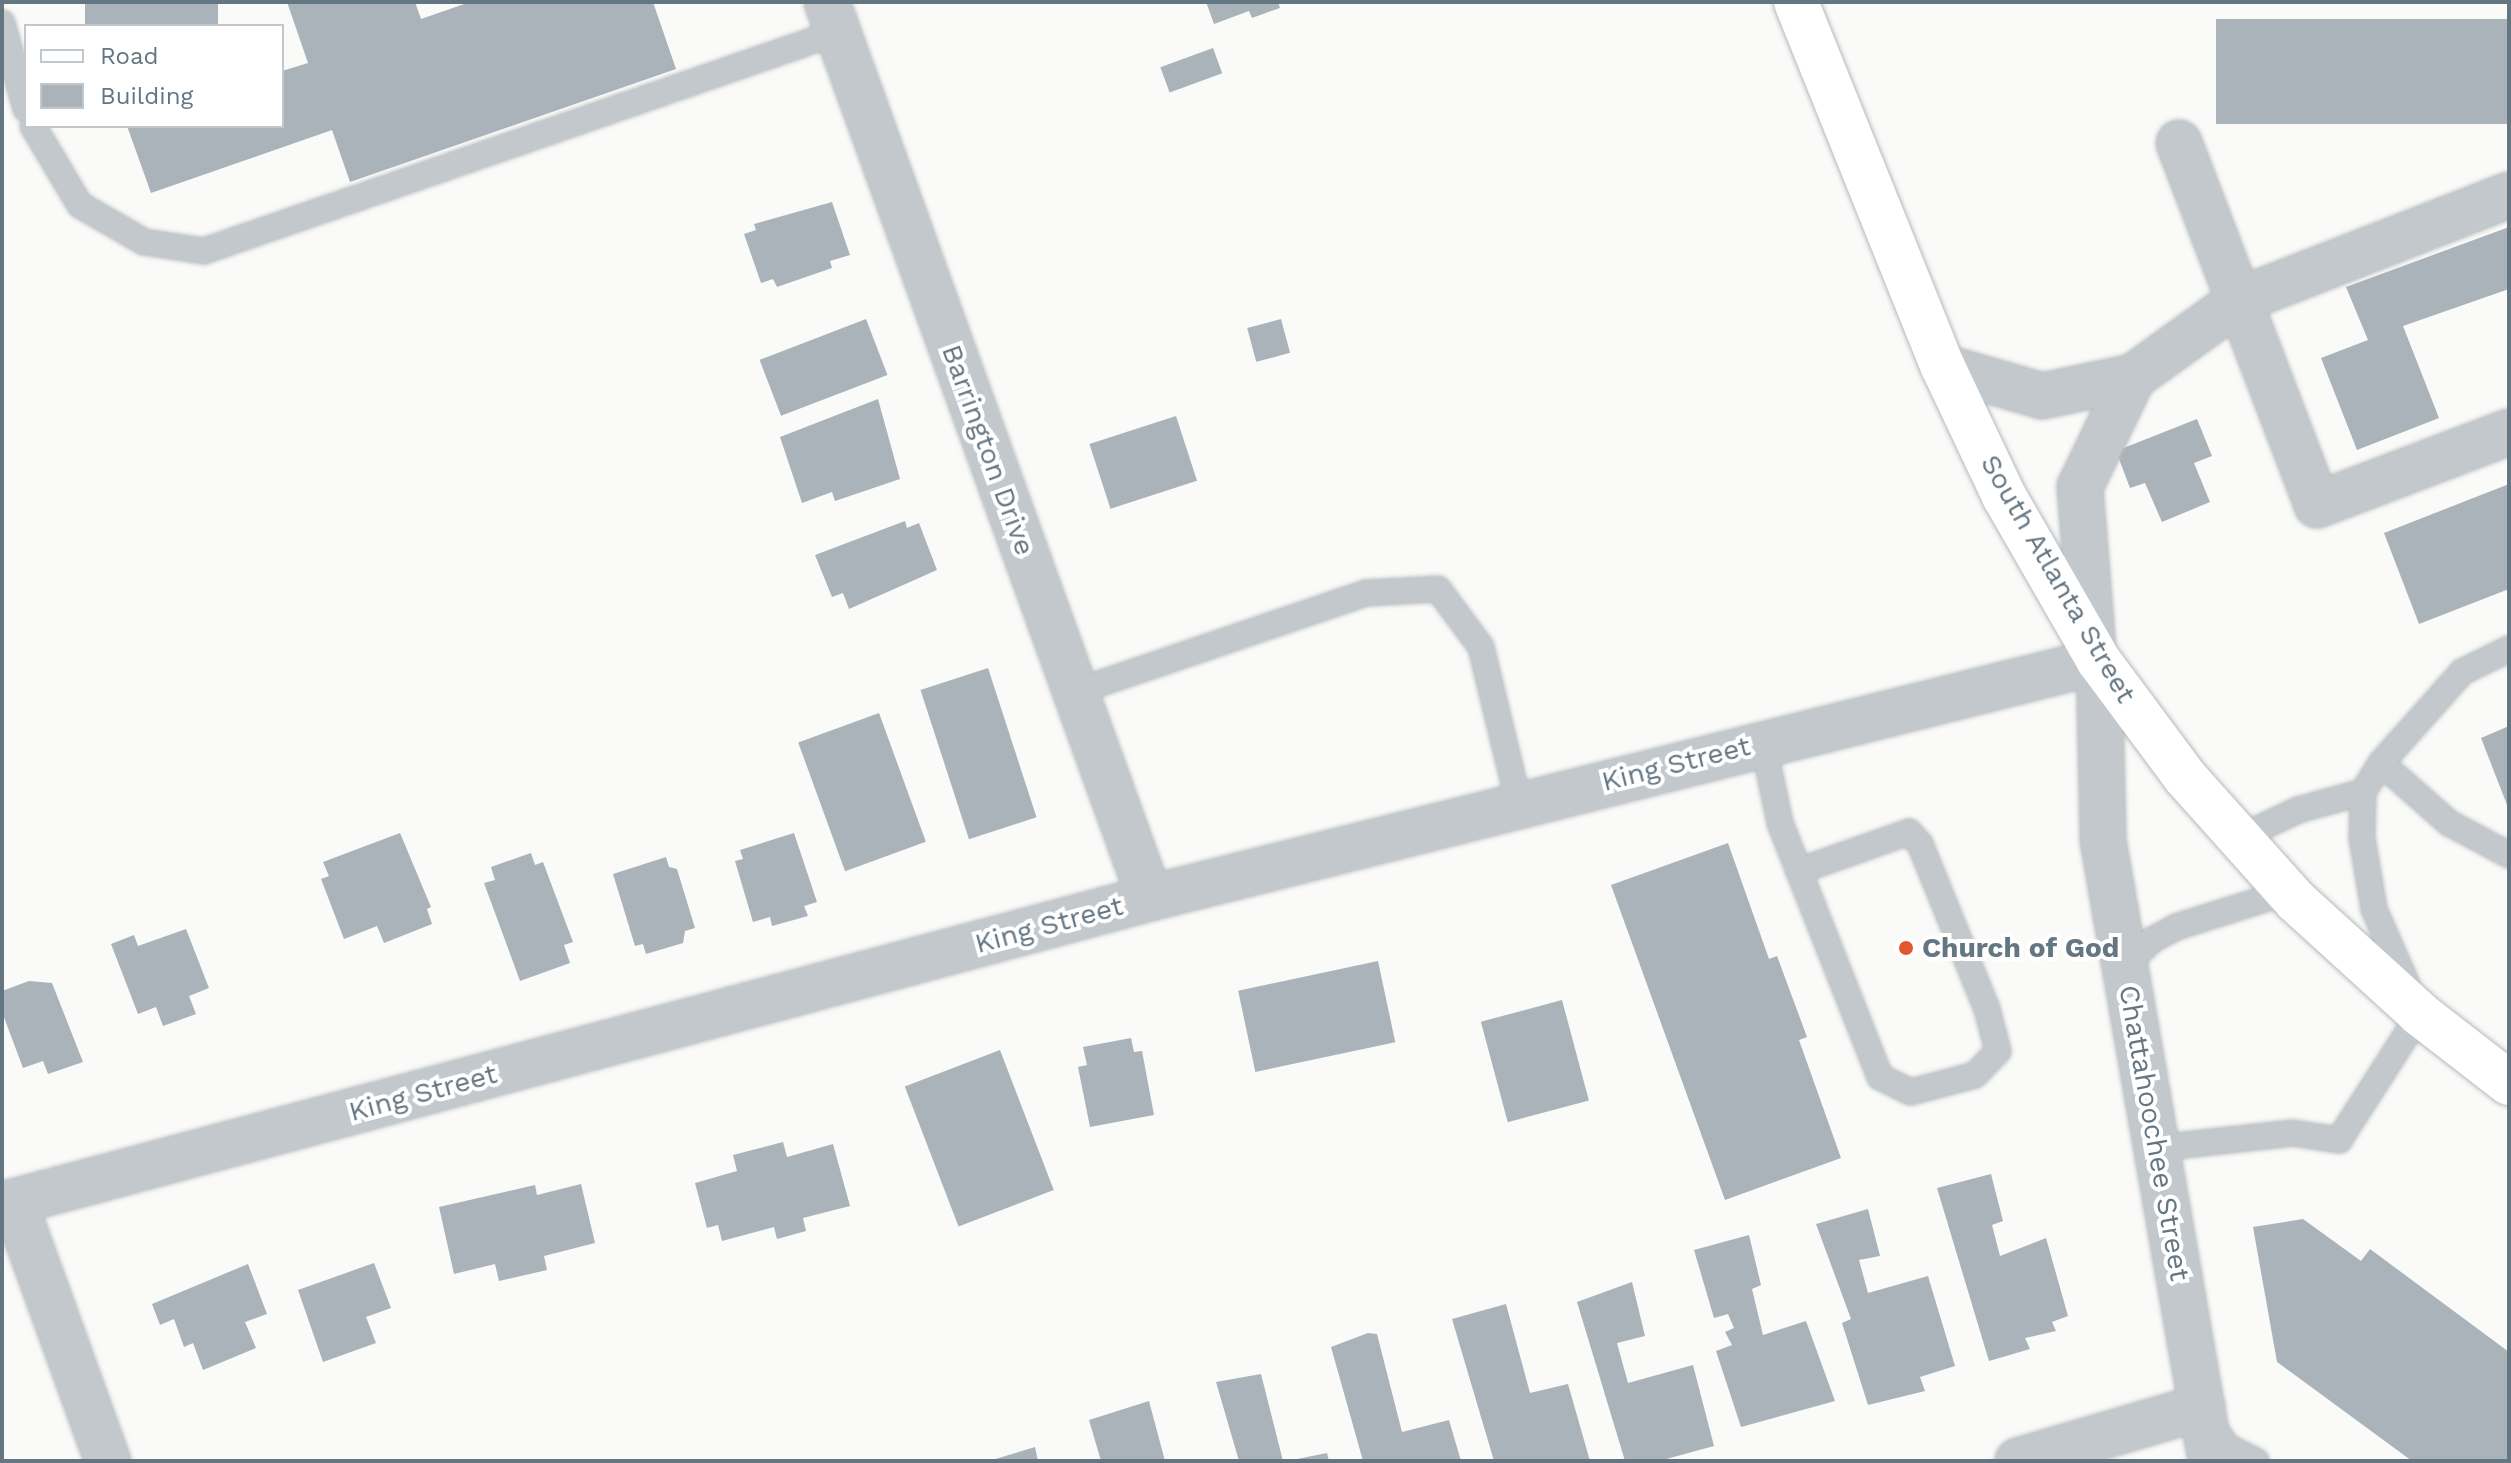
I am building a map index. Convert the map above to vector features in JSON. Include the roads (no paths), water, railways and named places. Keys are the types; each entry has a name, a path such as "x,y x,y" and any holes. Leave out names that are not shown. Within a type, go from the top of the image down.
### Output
{"main road":[{"name":"South Atlanta Street","path":"1796,2 1943,367 2004,496 2096,655 2237,839 2287,892 2420,1014 2509,1083"}],"street":[{"name":"Barrington Drive","path":"833,17 1150,898"},
{"path":"2179,143 2317,505 2509,432"},
{"path":"1943,367 2042,396 2133,377 2240,300 2509,195"},
{"name":"Chattahoochee Street","path":"2133,377 2080,487 2096,655 2103,840 2211,1461"},
{"name":"King Street","path":"8,1204 1150,898 2096,655"},
{"path":"8,1204 108,1461"},
{"path":"2018,1461 2202,1407"}],"lane":[{"path":"34,128 80,205 144,242 204,251 833,17"},
{"path":"2,23 24,102"},
{"path":"1075,692 1366,593 1438,589 1481,647 1519,804"},
{"path":"2157,1148 2293,1133 2339,1140 2420,1014 2374,909 2362,838 2363,792 2381,763 2462,672 2509,649"},
{"path":"1763,742 1780,823 1880,1077 1911,1092 1975,1075 1998,1051 1987,1009 1920,844 1909,832 1799,871"},
{"path":"2381,763 2449,823 2509,855"},
{"path":"2237,839 2298,810 2363,792"},
{"path":"2125,966 2152,940 2176,927 2287,892"},
{"path":"2202,1407 2226,1446 2256,1461"}],"place":[{"name":"Church of God","path":"1906,948"}]}
